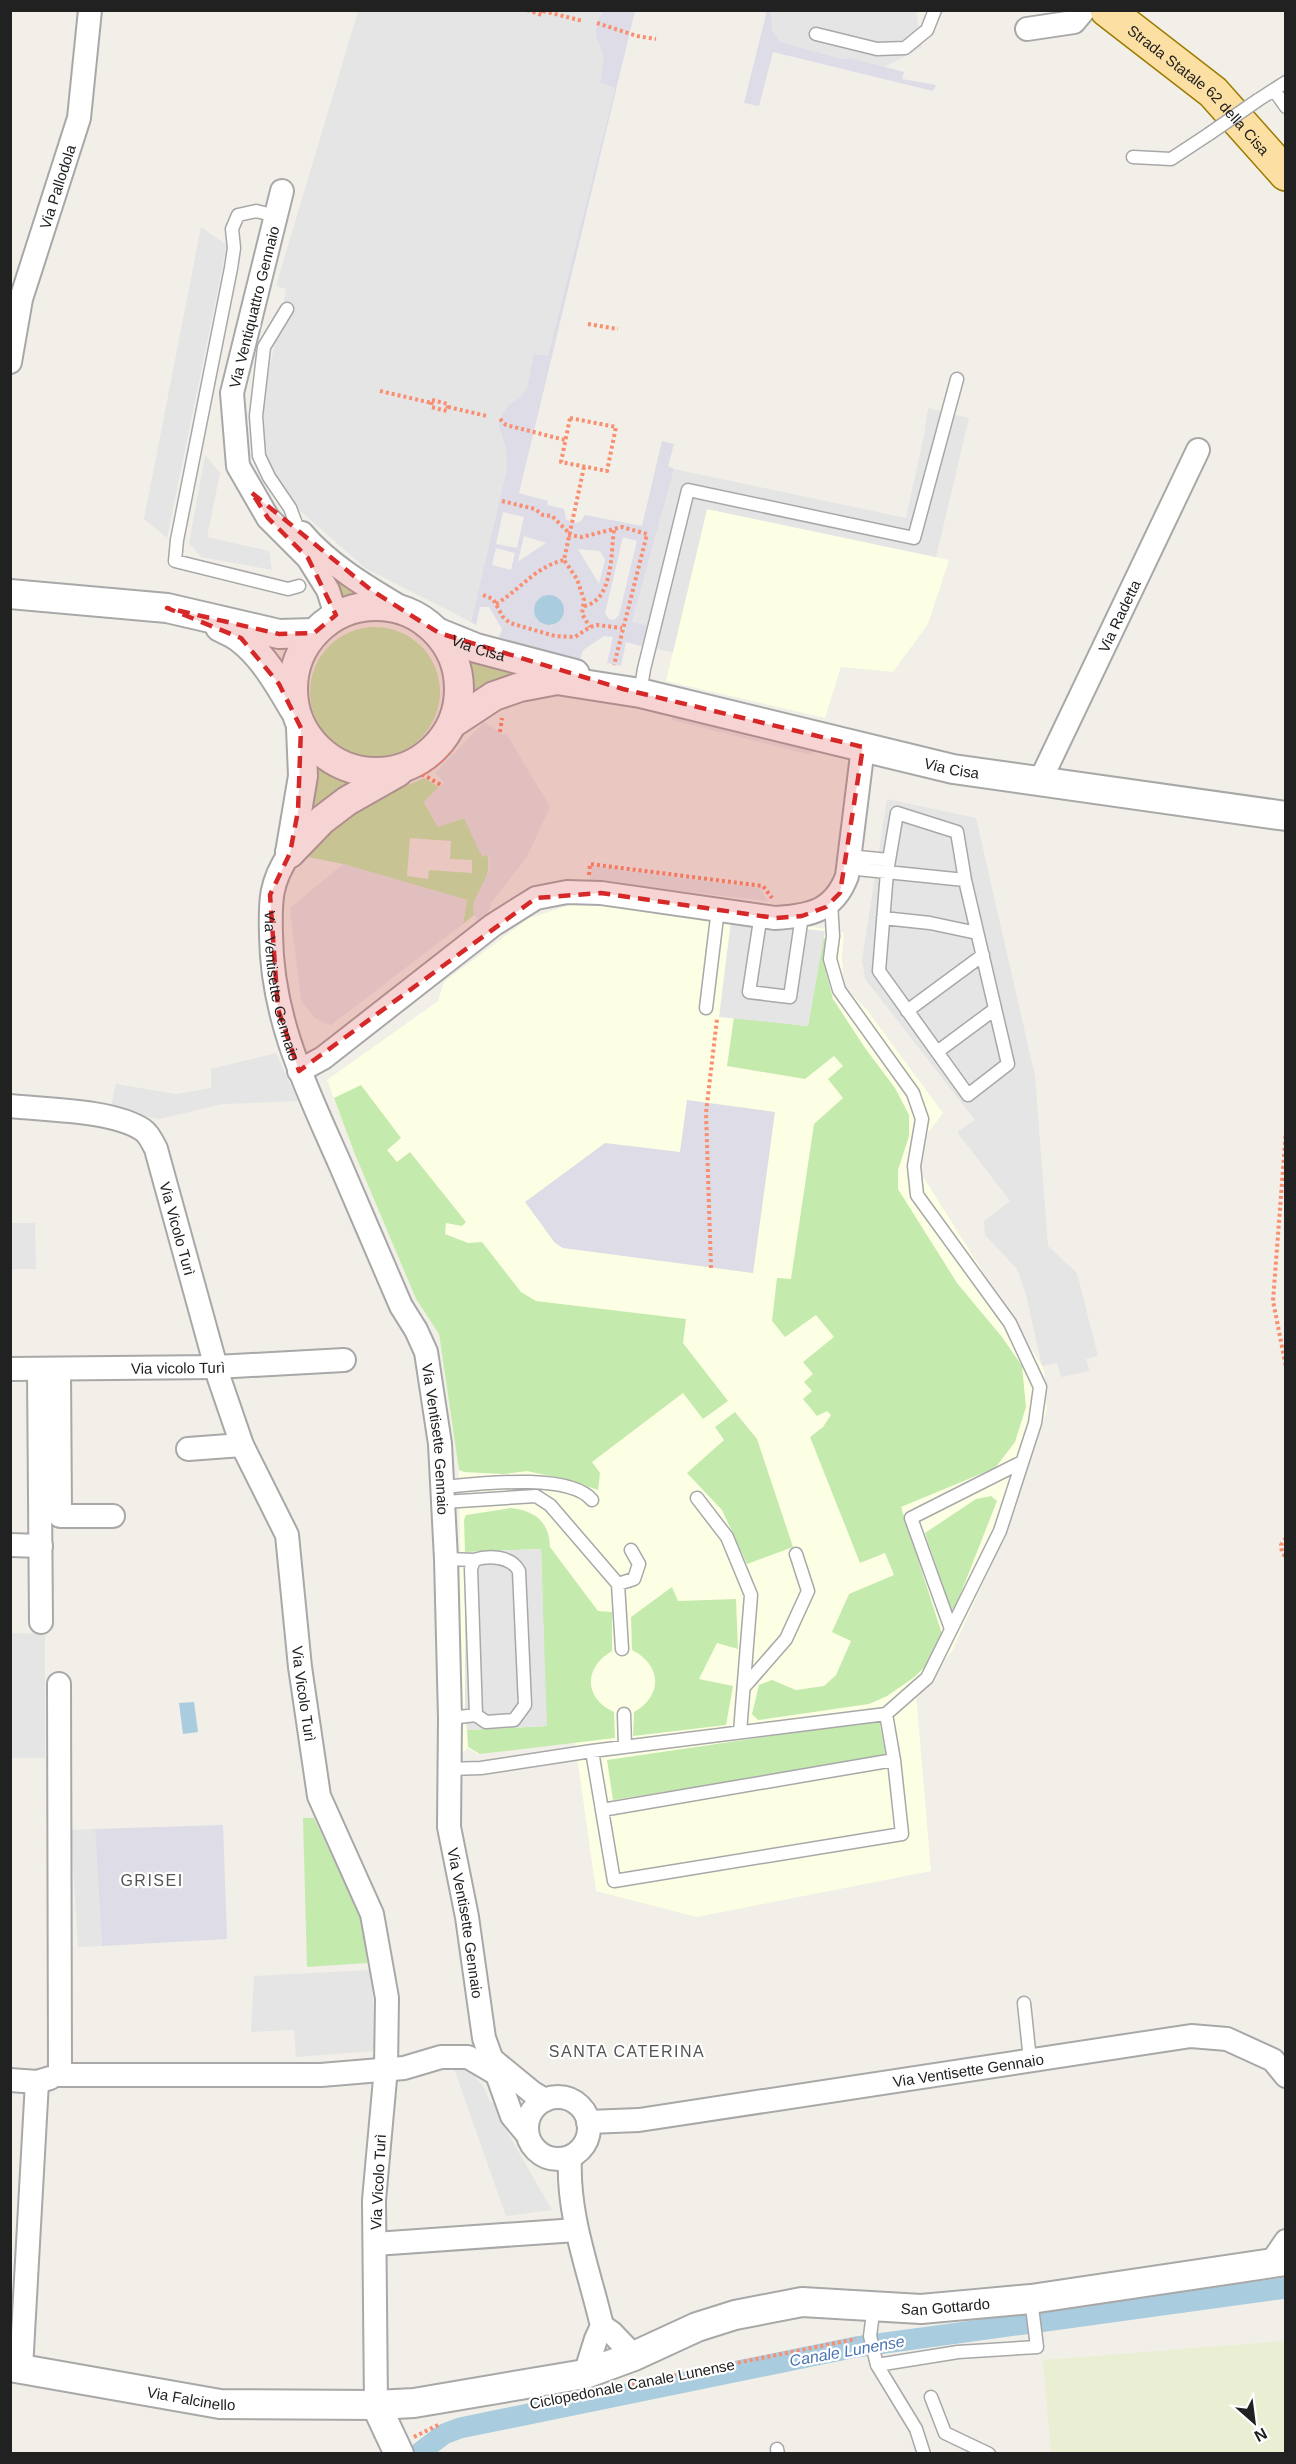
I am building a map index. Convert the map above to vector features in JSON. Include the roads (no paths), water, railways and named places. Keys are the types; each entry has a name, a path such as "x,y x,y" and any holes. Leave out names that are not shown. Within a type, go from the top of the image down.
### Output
{"main road":[{"name":"Strada Statale 62 della Cisa","path":"1107,10 1213,92 1286,174"}],"street":[{"name":"Via Pallodola","path":"10,362 21,299 79,118 90,10"},
{"path":"1027,29 1074,22 1084,10"},
{"name":"Via Ventiquattro Gennaio","path":"282,191 232,393 238,466 268,518 308,558 328,590 336,615"},
{"name":"Via Radetta","path":"1040,781 1198,450"},
{"name":"Via Ventiquattro Gennaio","path":"252,493 298,529 321,552 362,583 407,611"},
{"path":"10,594 167,608 279,634 314,633"},
{"path":"167,608 216,625 241,638 279,684 299,722 316,748 337,763 361,771 417,772 428,754 443,740 454,734 459,700 459,676 452,653 439,633 424,620 407,611 384,605 359,607 336,615 314,633 301,652 293,677 293,703 299,722"},
{"name":"Via Cisa","path":"439,633 476,648 555,668 626,682 863,747 953,769 1286,816"},
{"name":"Via Cisa","path":"454,734 494,696 520,687 557,680 626,682"},
{"name":"Via Ventisette Gennaio","path":"290,853 303,776 299,722"},
{"path":"299,1071 323,1058 493,925 536,898 567,892 601,893 718,909 768,909 775,918 802,916 826,907 840,893 848,862 863,747"},
{"name":"Via Ventisette Gennaio","path":"417,772 347,801 322,820 290,853 282,864 270,895 271,948 278,1009 299,1071 401,1306 426,1352 440,1444 444,1495 450,1718 448,1827 467,1917 484,2038 512,2116 532,2143 574,2223"},
{"name":"Via Vicolo Turì","path":"10,1106 103,1116 127,1122 146,1132 156,1149 216,1367 242,1445 287,1535 300,1667 319,1796 372,1914 387,1998 386,2068 374,2200 376,2405"},
{"name":"Via vicolo Turì","path":"10,1369 216,1367 344,1360"},
{"path":"49,1370 60,1516 113,1516"},
{"path":"41,1622 41,1546 49,1370"},
{"path":"188,1449 242,1445"},
{"path":"10,1545 41,1546"},
{"path":"59,1684 60,2075"},
{"path":"441,2057 482,2026"},
{"name":"Via Ventisette Gennaio","path":"532,2143 553,2159 581,2141 639,2120 1191,2036 1227,2039 1273,2060 1286,2076"},
{"path":"10,2080 37,2082 60,2075 321,2075 404,2068 441,2057 468,2057 495,2067 545,2100"},
{"path":"16,2368 37,2082"},
{"path":"532,2143 530,2114 536,2105 545,2100 563,2098 572,2100 585,2113 581,2141"},
{"name":"Via Ventisette Gennaio","path":"581,2141 569,2182 574,2223 602,2326"},
{"path":"375,2244 574,2223"},
{"name":"San Gottardo","path":"625,2368 697,2327 735,2315 802,2302 921,2309 1031,2304 1281,2255"},
{"path":"585,2374 602,2326 612,2333 625,2368"},
{"name":"Via Falcinello","path":"16,2368 220,2404 376,2405 414,2403 625,2368"},
{"path":"376,2405 401,2447"}],"lane":[{"path":"816,34 877,49 905,48 927,30 936,10"},
{"path":"1133,157 1171,159 1286,82"},
{"path":"1274,90 1286,107"},
{"path":"276,216 256,210 238,215 232,229 234,248 231,268 177,540 175,561 288,589 299,586"},
{"path":"287,309 264,347 256,416 259,456 269,477 290,508 298,529"},
{"path":"626,682 644,669 688,490 914,538 957,379"},
{"path":"897,813 957,832 965,880 1008,1064 968,1095 879,971 888,866 897,813"},
{"path":"848,862 888,866 965,880"},
{"path":"448,1769 481,1767 592,1750 886,1714 927,1678 1000,1531 1035,1423 1040,1387 1010,1323 917,1195 914,1166 922,1119 913,1093 839,990 830,959 833,936 831,902"},
{"path":"712,1010 718,909"},
{"path":"768,909 749,992 790,997 802,916"},
{"path":"884,918 930,923 977,933"},
{"path":"907,1011 982,955"},
{"path":"937,1052 995,1009"},
{"path":"951,1629 911,1518 1022,1462"},
{"path":"444,1495 520,1481 569,1487 587,1494 592,1500"},
{"path":"444,1495 536,1496 550,1504 618,1584 622,1649"},
{"path":"697,1498 727,1537 751,1595 740,1732"},
{"path":"618,1584 634,1579 639,1564 631,1550"},
{"path":"745,1686 786,1639 808,1591 796,1554"},
{"path":"446,1559 506,1559 514,1563 519,1571 525,1704 514,1720 486,1722 476,1715 450,1718"},
{"path":"474,1560 471,1569 476,1715"},
{"path":"624,1713 625,1747"},
{"path":"592,1750 614,1881 902,1834 894,1760 886,1714"},
{"path":"602,1810 894,1760"},
{"path":"1024,2003 1030,2060"},
{"path":"877,2365 958,2352 1037,2347 1031,2304"},
{"path":"874,2306 870,2336 877,2365 916,2429 924,2454"},
{"path":"931,2397 945,2433 988,2454"}],"water":[{"path":"549,595 560,599 564,610 560,621 549,625 538,621 534,610 538,599"},
{"path":"194,1702 198,1732 183,1734 179,1703"}],"waterway":[{"name":"Canale Lunense","path":"418,2454 444,2434 460,2428 856,2347 1286,2288"}],"district":[{"name":"GRISEI","path":"152,1880"},
{"name":"SANTA CATERINA","path":"627,2051"}]}
